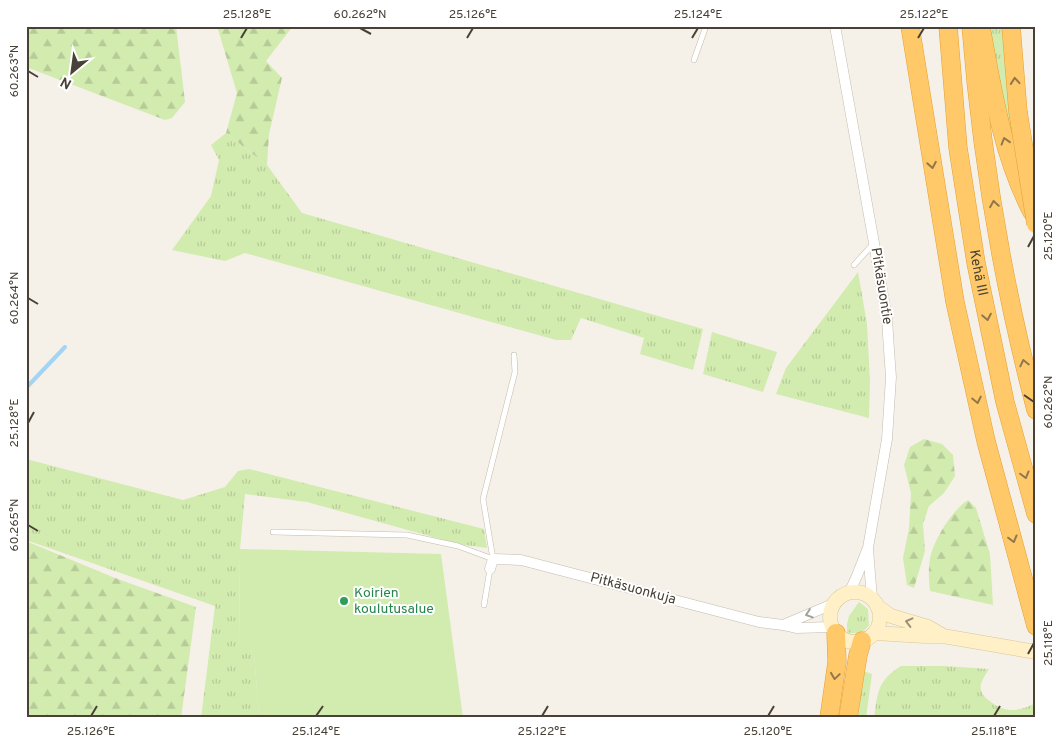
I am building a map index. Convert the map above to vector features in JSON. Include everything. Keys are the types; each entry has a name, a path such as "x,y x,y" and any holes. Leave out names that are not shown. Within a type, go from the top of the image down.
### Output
{"highway":[{"path":"900,26 924,116"},
{"path":"910,26 958,311 986,441 1035,622"},
{"path":"937,26 947,107 958,148"},
{"name":"Kehä III","path":"948,26 958,148 976,263 994,352 1036,514"},
{"name":"Kehä III","path":"971,26 982,131 1002,255 1022,355 1036,410"},
{"path":"981,26 1000,126 1019,184 1036,219"},
{"path":"1012,26 1018,112 1036,224"},
{"path":"829,718 838,647 834,630"},
{"path":"848,718 858,655 868,637"}],"main road":[{"path":"943,636 928,627 892,616 865,595 856,593 841,597 831,610 830,619 834,630 844,640 853,642 868,637 943,636 1036,652"},
{"path":"868,637 880,620 875,602"}],"street":[{"name":"Pitkäsuontie","path":"835,26 887,319 891,377 887,439 868,548 856,581 848,594"},
{"name":"Pitkäsuontie","path":"868,548 875,602"},
{"path":"490,570 493,559"},
{"name":"Pitkäsuonkuja","path":"493,559 521,560 746,619 796,628 834,630"},
{"path":"783,625 835,603"}],"lane":[{"path":"694,60 706,26"},
{"path":"854,265 874,243"},
{"path":"273,532 407,535 458,546 493,559 484,499 515,372 514,355"},
{"path":"484,605 490,570"}],"green space":[{"path":"26,26 176,26 185,102 172,118 165,120 26,67"},
{"path":"217,26 293,26 266,61 282,78 269,134 267,165 226,133 237,93"},
{"path":"989,26 1002,26 1014,145 996,78"},
{"path":"226,133 267,165 302,213 703,329 693,370 640,354 644,338 581,318 571,340 556,340 245,253 225,261 172,250 211,196 219,160 211,145"},
{"path":"858,272 867,324 870,381 869,418 776,394 786,368"},
{"path":"712,332 777,352 763,392 703,374"},
{"path":"924,439 942,444 953,455 955,476 944,493 929,506 923,524 925,551 914,588 907,585 903,558 909,528 911,493 904,465 910,447"},
{"path":"26,459 183,500 225,487 238,471 249,469 484,529 487,548 458,544 307,502 245,494 240,549 239,648 254,652 259,718 201,718 215,606 26,540"},
{"path":"968,500 976,508 990,554 993,605 930,591 929,563 935,544 950,518"},
{"path":"26,541 115,578 196,607 181,718 26,718"},
{"name":"Koirien koulutusalue","path":"240,549 441,554 463,718 259,718 254,652 239,649"},
{"path":"859,602 868,609 869,625 860,633 847,632 849,616"},
{"path":"901,666 989,669 981,683 981,690 986,698 997,706 1008,710 1024,708 1036,703 1036,718 874,718 878,694 883,682 893,671"},
{"path":"861,670 872,674 866,718 855,718"}],"waterway":[{"path":"26,388 65,347"}],"place":[{"name":"Koirien koulutusalue","path":"344,601"}]}
